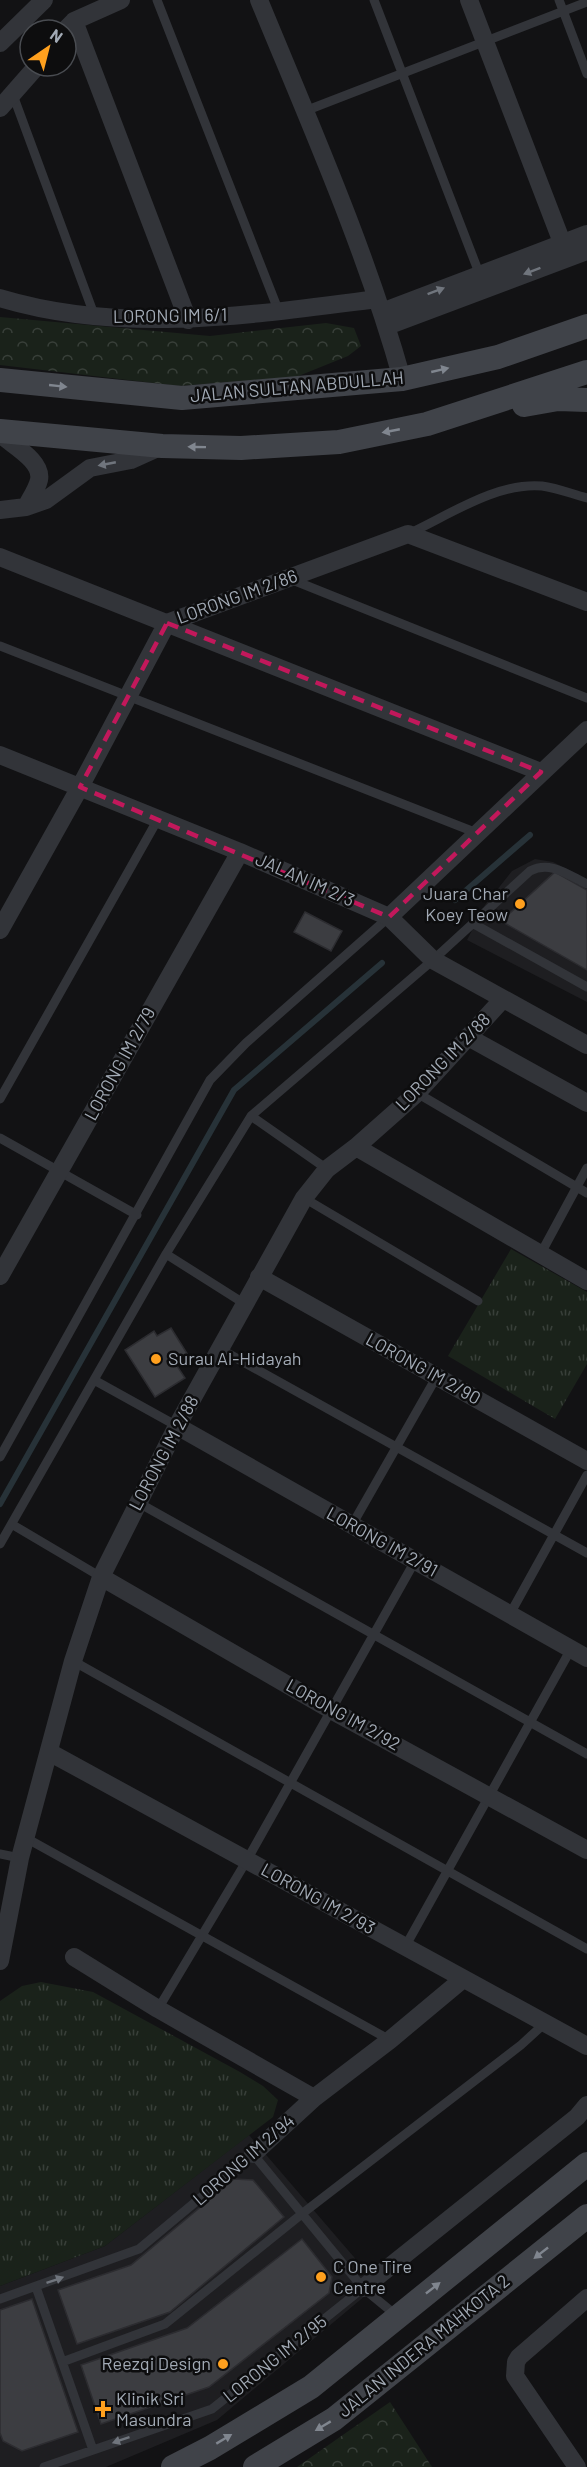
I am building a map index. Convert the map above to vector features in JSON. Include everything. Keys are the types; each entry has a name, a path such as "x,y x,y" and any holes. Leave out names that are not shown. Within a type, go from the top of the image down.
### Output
{"main road":[{"name":"JALAN SULTAN ABDULLAH","path":"0,380 182,398 402,379 498,357 587,326"},
{"path":"427,424 587,372"},
{"path":"0,432 162,446 241,448 339,442 558,399 587,400"},
{"path":"173,2467 210,2448 311,2386 587,2164"},
{"name":"JALAN INDERA MAHKOTA 2","path":"255,2467 334,2419 587,2216"}],"street":[{"path":"3,34 44,0"},
{"path":"78,21 121,0"},
{"path":"259,0 305,111 382,312 402,379"},
{"path":"469,0 565,251"},
{"path":"78,45 188,320"},
{"path":"0,108 27,78"},
{"name":"LORONG IM 6/1","path":"2,295 95,317 188,320 279,312 382,312 482,282 565,251 587,234"},
{"name":"LORONG IM 6/1","path":"565,251 587,251"},
{"path":"0,432 39,470 39,480 26,507"},
{"path":"0,510 26,507 46,500 90,468 131,460 162,446"},
{"path":"408,534 587,602"},
{"name":"LORONG IM 2/86","path":"0,557 167,623 408,534"},
{"path":"0,930 80,787 167,623 541,772"},
{"path":"389,917 480,834 541,772 587,730"},
{"name":"JALAN IM 2/3","path":"0,755 240,852 389,917 433,960 587,1045"},
{"name":"LORONG IM 2/79","path":"0,1276 240,852"},
{"name":"LORONG IM 2/88","path":"0,1961 20,1858 73,1661 100,1577 137,1502 304,1198 327,1169 356,1147 417,1093 502,1000"},
{"path":"468,1037 587,1103"},
{"path":"356,1147 587,1281"},
{"name":"LORONG IM 2/90","path":"259,1277 587,1461"},
{"name":"LORONG IM 2/91","path":"177,1426 579,1653"},
{"name":"LORONG IM 2/92","path":"100,1577 331,1710 587,1850"},
{"name":"LORONG IM 2/93","path":"49,1752 587,2046"},
{"path":"74,1957 158,2009 314,2098"},
{"name":"LORONG IM 2/94","path":"253,2154 314,2098 390,2040 463,1979"},
{"name":"LORONG IM 2/95","path":"363,2288 577,2117 587,2105"},
{"path":"577,2467 515,2376 514,2368 519,2357 587,2298"}],"lane":[{"path":"157,0 279,312"},
{"path":"374,0 482,282"},
{"path":"559,0 587,74"},
{"path":"305,111 587,2"},
{"path":"14,95 95,317"},
{"path":"408,534 489,496 523,486 543,486 587,498"},
{"path":"288,578 587,698"},
{"path":"0,646 480,834"},
{"path":"0,1099 158,819"},
{"path":"0,1544 13,1525 166,1254 251,1116 474,924 530,871 542,865 551,867 587,884"},
{"path":"0,1456 137,1215 202,1094 222,1065 389,917"},
{"path":"474,924 587,987"},
{"path":"417,1093 587,1193"},
{"path":"251,1116 327,1169"},
{"path":"0,1138 137,1215"},
{"path":"540,1255 587,1168"},
{"path":"304,1198 478,1301"},
{"path":"166,1254 245,1304"},
{"path":"220,1350 587,1553"},
{"path":"352,1525 437,1376"},
{"path":"94,1380 177,1426"},
{"path":"510,1614 587,1475"},
{"path":"137,1502 587,1754"},
{"path":"13,1525 100,1577"},
{"path":"158,2009 247,1860 415,1560"},
{"path":"405,1947 530,1722 579,1653"},
{"path":"73,1661 587,1949"},
{"path":"26,1838 390,2040"},
{"path":"0,1854 20,1858"},
{"path":"62,2362 165,2324 545,2023"},
{"path":"253,2154 363,2288 397,2316"},
{"name":"LORONG IM 2/94","path":"0,2299 139,2249 253,2154"},
{"path":"36,2287 93,2450"},
{"name":"LORONG IM 2/95","path":"44,2467 219,2405 363,2288"}],"highlighted area":[{"path":"167,623 541,772 389,917 80,787"}],"shaded area":[{"path":"535,859 553,862 587,879 587,1002 467,940 485,905 512,871"},
{"path":"249,2135 378,2285 217,2420 106,2467 0,2467 0,2286 105,2246"}],"green space":[{"path":"0,317 210,336 326,323 354,328 361,346 348,356 296,377 179,386 0,365"},
{"path":"511,1249 587,1292 587,1364 555,1419 448,1356"},
{"path":"41,1982 93,1992 240,2072 263,2086 278,2100 273,2117 105,2246 0,2286 0,2001 22,1986"},
{"path":"390,2402 432,2467 297,2467"}],"building":[{"path":"555,872 587,890 587,970 501,921"},
{"path":"305,912 342,931 331,951 294,932"},
{"name":"Surau Al-Hidayah","path":"171,1328 188,1355 175,1363 185,1378 155,1397 125,1350 154,1331 157,1336"},
{"path":"234,2179 253,2180 284,2217 170,2312 77,2344 58,2290 131,2265"},
{"path":"302,2239 332,2277 329,2293 209,2387 101,2424 81,2365 187,2328"},
{"path":"32,2299 78,2432 22,2451 3,2441 0,2433 0,2310"}],"waterway":[{"path":"455,900 530,835"},
{"path":"0,1504 234,1090 382,963"}],"place":[{"name":"Juara Char Koey Teow","path":"520,904"},
{"name":"Surau Al-Hidayah","path":"156,1359"},
{"name":"C One Tire Centre","path":"321,2277"},
{"name":"Reezqi Design","path":"223,2364"},
{"name":"Klinik Sri Masundra","path":"103,2409"}]}
